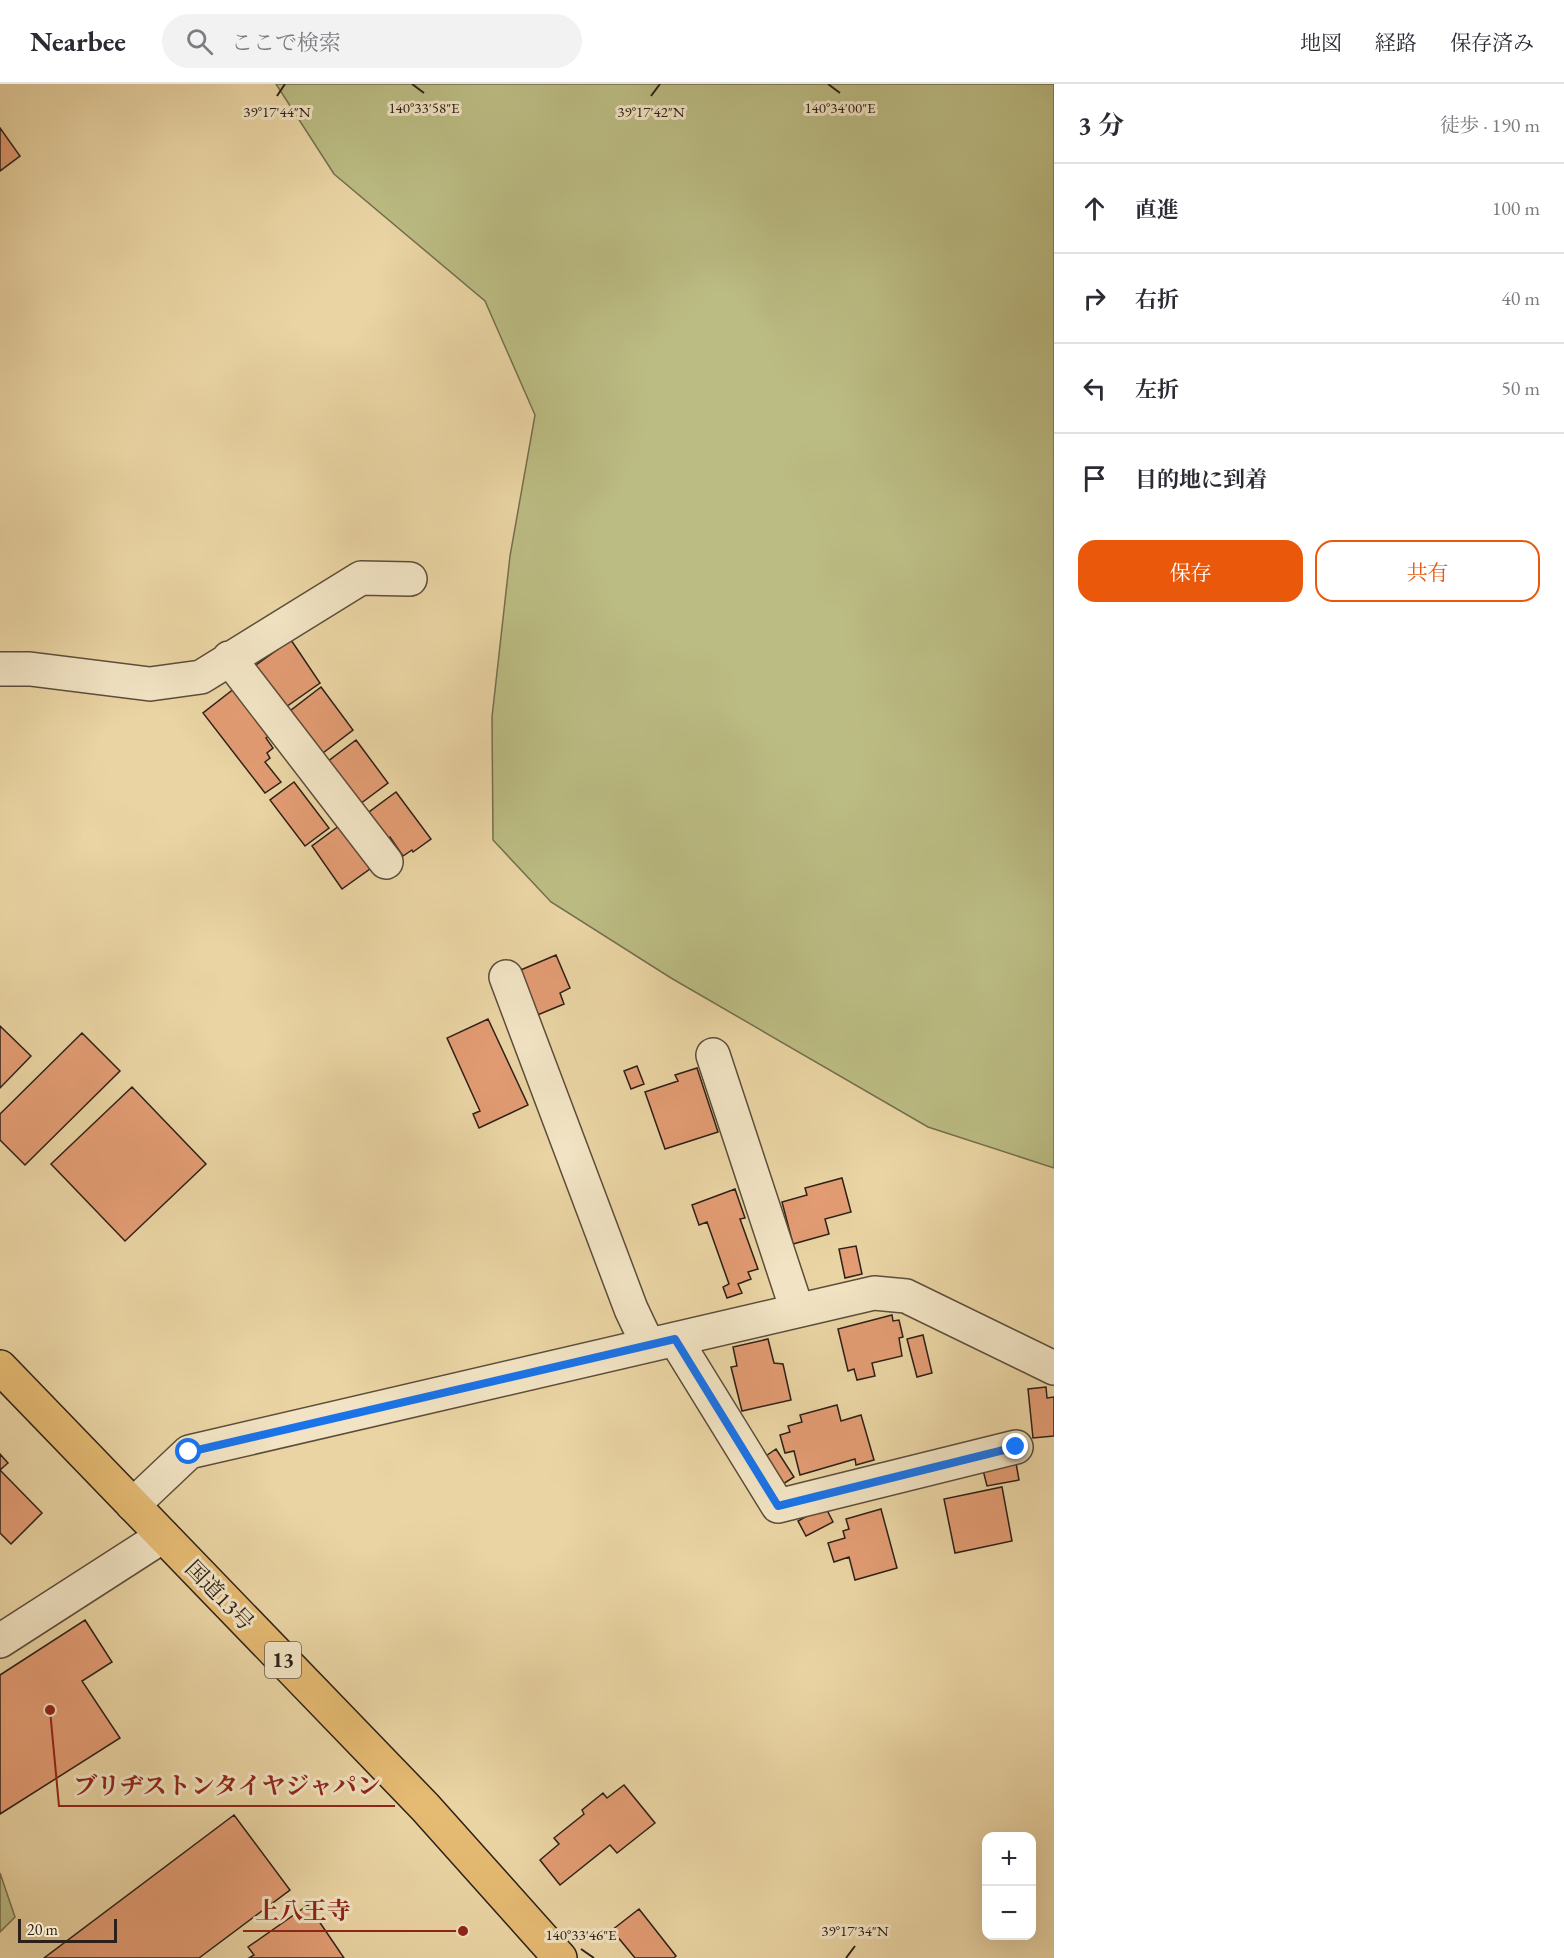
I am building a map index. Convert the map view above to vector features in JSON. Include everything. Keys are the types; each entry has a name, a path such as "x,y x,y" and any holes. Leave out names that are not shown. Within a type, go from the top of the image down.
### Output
{"highway":[{"name":"国道13号","path":"0,1367 425,1807 560,1958"}],"street":[{"path":"0,669 30,669 150,684 201,676 361,578 410,579"},
{"path":"229,658 386,862"},
{"path":"506,977 631,1309 661,1342 778,1506 1016,1447"},
{"path":"713,1055 797,1310"},
{"path":"133,1505 189,1452 874,1293 906,1296 1054,1368"},
{"path":"0,1641 163,1536"}],"green space":[{"path":"276,84 1054,84 1054,1168 928,1127 671,978 551,902 493,840 492,717 510,556 535,415 485,301 334,174"},
{"path":"0,1873 15,1917 0,1932"}],"building":[{"path":"0,128 20,156 0,171"},
{"path":"291,640 320,683 283,709 253,667"},
{"path":"321,687 353,730 319,756 286,714"},
{"path":"235,688 272,734 266,738 273,748 267,753 270,758 265,762 281,782 265,793 203,713"},
{"path":"356,740 388,783 356,807 327,762"},
{"path":"294,782 329,828 305,846 270,800"},
{"path":"396,792 431,839 403,856 390,837 384,841 368,819 372,816 369,812"},
{"path":"343,823 374,866 342,889 312,846"},
{"path":"556,955 570,988 560,993 564,1004 535,1016 516,972"},
{"path":"488,1019 528,1105 479,1128 473,1114 480,1111 447,1038"},
{"path":"0,1026 31,1056 0,1088"},
{"path":"82,1033 120,1071 25,1165 0,1140 0,1114"},
{"path":"637,1066 644,1084 631,1089 624,1071"},
{"path":"697,1068 718,1132 665,1149 645,1092 678,1081 675,1075"},
{"path":"132,1087 206,1164 125,1241 51,1164"},
{"path":"842,1178 851,1212 825,1219 829,1234 793,1244 782,1202 807,1195 805,1188"},
{"path":"735,1189 745,1218 740,1219 758,1269 748,1272 751,1279 738,1284 742,1293 727,1298 723,1287 729,1284 707,1222 699,1225 692,1205"},
{"path":"856,1246 862,1274 845,1278 839,1249"},
{"path":"892,1315 893,1321 899,1320 903,1337 899,1338 902,1356 872,1363 875,1376 857,1380 854,1369 848,1371 838,1329"},
{"path":"923,1335 932,1373 917,1377 907,1339"},
{"path":"768,1339 774,1363 783,1364 791,1400 742,1411 731,1367 737,1366 733,1347"},
{"path":"1046,1387 1047,1398 1054,1397 1054,1436 1033,1438 1028,1389"},
{"path":"837,1405 841,1421 861,1415 874,1460 856,1465 855,1459 800,1475 794,1451 785,1453 780,1435 790,1432 788,1426 802,1422 800,1415"},
{"path":"776,1449 794,1477 780,1486 763,1458"},
{"path":"0,1454 8,1463 0,1470"},
{"path":"1016,1463 1019,1480 987,1486 983,1470"},
{"path":"0,1470 42,1513 11,1544 0,1533"},
{"path":"1002,1487 1012,1541 955,1553 944,1499"},
{"path":"825,1506 833,1522 806,1536 798,1521"},
{"path":"881,1509 897,1568 855,1580 849,1557 834,1562 828,1543 845,1538 843,1531 849,1529 846,1519"},
{"path":"85,1620 112,1662 82,1681 120,1738 0,1814 0,1675"},
{"path":"624,1785 655,1823 617,1853 610,1845 560,1885 540,1860 559,1844 554,1838 584,1814 582,1810 603,1793 607,1798"},
{"path":"234,1815 290,1890 199,1958 44,1958"},
{"path":"308,1905 344,1958 249,1958 254,1955 248,1947"},
{"path":"639,1909 676,1956 674,1958 635,1958 612,1930"}],"place":[{"name":"ブリヂストンタイヤジャパン","path":"50,1710"},
{"name":"上八王寺","path":"463,1931"}],"route":[{"path":"189,1452 675,1339 778,1506 1016,1447"}]}
